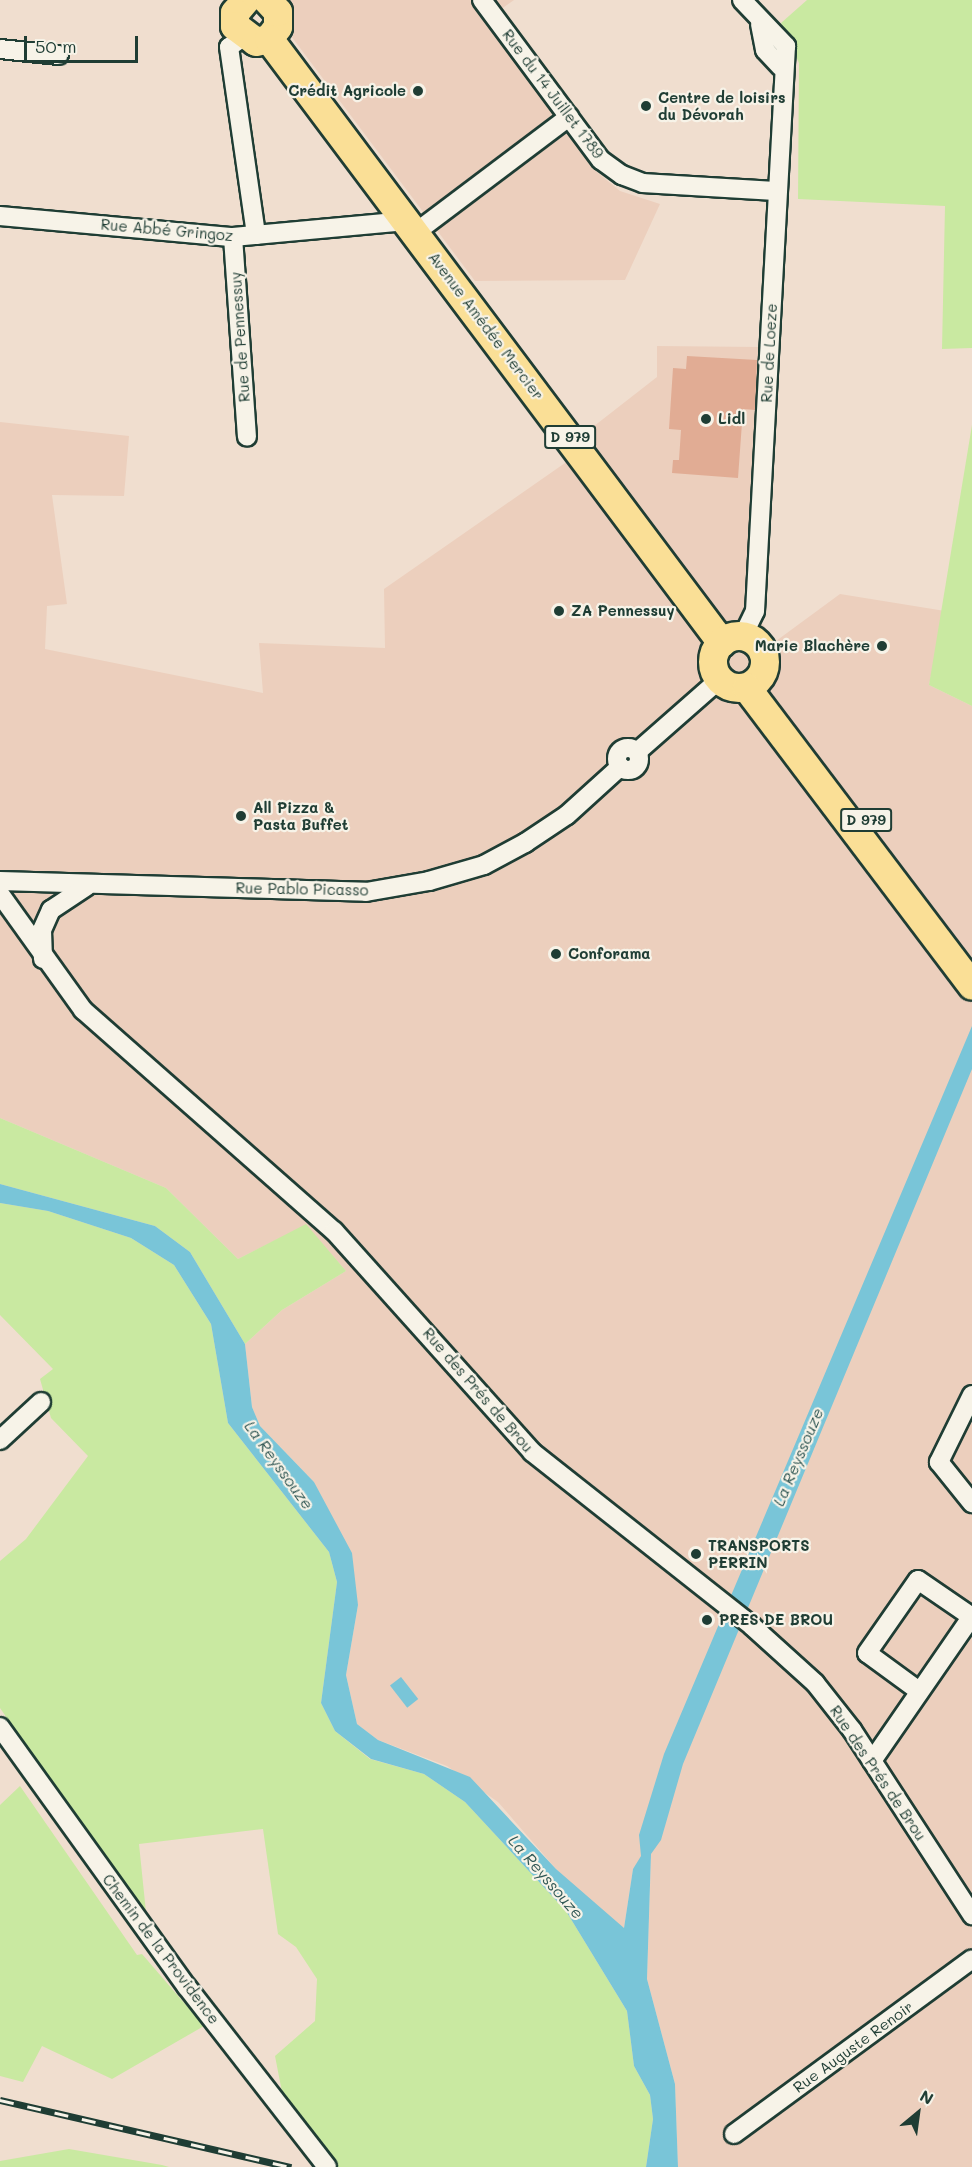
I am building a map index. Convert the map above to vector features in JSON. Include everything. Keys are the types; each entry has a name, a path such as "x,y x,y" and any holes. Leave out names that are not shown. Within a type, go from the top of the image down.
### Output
{"main road":[{"path":"258,1 279,19 256,38 234,20 258,1"},
{"name":"Avenue Amédée Mercier","path":"256,38 411,227 733,640 764,652 754,683"},
{"path":"733,640 713,657 719,680 754,683"},
{"name":"D 979","path":"754,683 972,961"},
{"name":"D 979","path":"754,683 972,985"}],"street":[{"name":"Rue du 14 Juillet 1789","path":"482,0 601,160 643,183 775,191"},
{"name":"Rue de Loeze","path":"733,640 755,611 781,67 765,50 760,24 742,0"},
{"path":"256,38 229,47 256,235"},
{"path":"0,49 59,55"},
{"path":"411,227 569,117"},
{"name":"Rue Abbé Gringoz","path":"0,216 234,237 411,227"},
{"name":"Rue de Pennessuy","path":"234,237 247,437"},
{"name":"Rue Pablo Picasso","path":"0,881 366,892 429,881 484,865 525,843 567,815 620,767 620,750 637,752 719,680"},
{"path":"43,959 42,930 51,910 92,884"},
{"name":"Rue des Prés de Brou","path":"0,894 43,959 130,1056 275,1173 334,1231 532,1452 752,1626 815,1683 872,1761 972,1916"},
{"path":"972,1395 939,1462 972,1503"},
{"path":"0,1440 40,1402"},
{"path":"872,1761 972,1617 918,1580 867,1653 919,1691"},
{"name":"Chemin de la Providence","path":"0,1727 187,1988 314,2145 327,2167"},
{"name":"Rue Auguste Renoir","path":"734,2134 972,1959"}],"shaded area":[{"path":"264,0 514,0 493,15 592,168 620,191 660,204 625,280 475,281"},
{"path":"657,346 760,347 744,601 776,641 840,594 945,611 929,685 972,706 972,2167 678,2167 675,2084 647,1979 651,1858 633,1869 624,1928 617,1927 556,1869 498,1802 447,1766 378,1740 357,1724 346,1675 358,1605 314,1482 260,1426 252,1407 245,1344 282,1310 346,1271 306,1225 238,1259 166,1188 0,1118 0,422 129,436 124,496 52,495 67,604 47,606 45,649 263,693 259,643 385,648 384,589 565,463 589,430 657,377"}],"green space":[{"path":"807,0 972,0 972,348 942,349 945,206 798,199 799,63 781,23"},
{"path":"972,425 972,706 929,685"},
{"path":"0,1118 166,1188 238,1259 306,1224 346,1271 282,1310 245,1344 190,1252 155,1226 0,1184"},
{"path":"0,1203 48,1211 131,1238 174,1265 211,1324 228,1423 329,1552 337,1582 321,1703 335,1731 370,1759 424,1774 465,1802 566,1911 627,2011 634,2066 650,2095 653,2119 646,2167 335,2167 282,2092 275,2056 315,2021 317,1979 296,1947 278,1934 263,1829 139,1844 147,1922 0,1708 0,1561 26,1539 88,1456 51,1418 40,1379 53,1369 0,1315"},
{"path":"20,1786 137,1955 142,1954 204,2026 112,2079 42,2046 23,2082 0,2076 0,1805"},
{"path":"69,2149 169,2167 0,2167 0,2161"}],"water":[{"name":"La Reyssouze","path":"972,1026 972,1069 683,1764 661,1840 651,1854 647,1979 675,2084 678,2167 646,2167 653,2119 650,2095 634,2066 627,2011 566,1911 465,1802 424,1774 371,1759 335,1731 321,1703 337,1582 329,1552 228,1423 211,1324 174,1265 131,1238 48,1211 0,1203 0,1184 155,1226 190,1252 245,1344 252,1407 260,1426 314,1482 352,1553 358,1605 346,1675 357,1724 378,1740 470,1777 556,1869 624,1928 633,1869 641,1856 639,1835 664,1754"},
{"path":"401,1677 418,1699 407,1708 390,1686"}],"building":[{"name":"Lidl","path":"687,356 757,360 755,410 743,409 738,478 672,473 673,460 679,460 681,430 669,429 673,368 686,369"}],"railway":[{"path":"0,2100 291,2167"}],"place":[{"name":"Crédit Agricole","path":"418,91"},
{"name":"Centre de loisirs du Dévorah","path":"646,106"},
{"name":"Lidl","path":"706,419"},
{"name":"ZA Pennessuy","path":"559,611"},
{"name":"Marie Blachère","path":"882,646"},
{"name":"All Pizza & Pasta Buffet","path":"241,816"},
{"name":"Conforama","path":"556,954"},
{"name":"TRANSPORTS PERRIN","path":"696,1554"},
{"name":"PRES DE BROU","path":"707,1620"}]}
